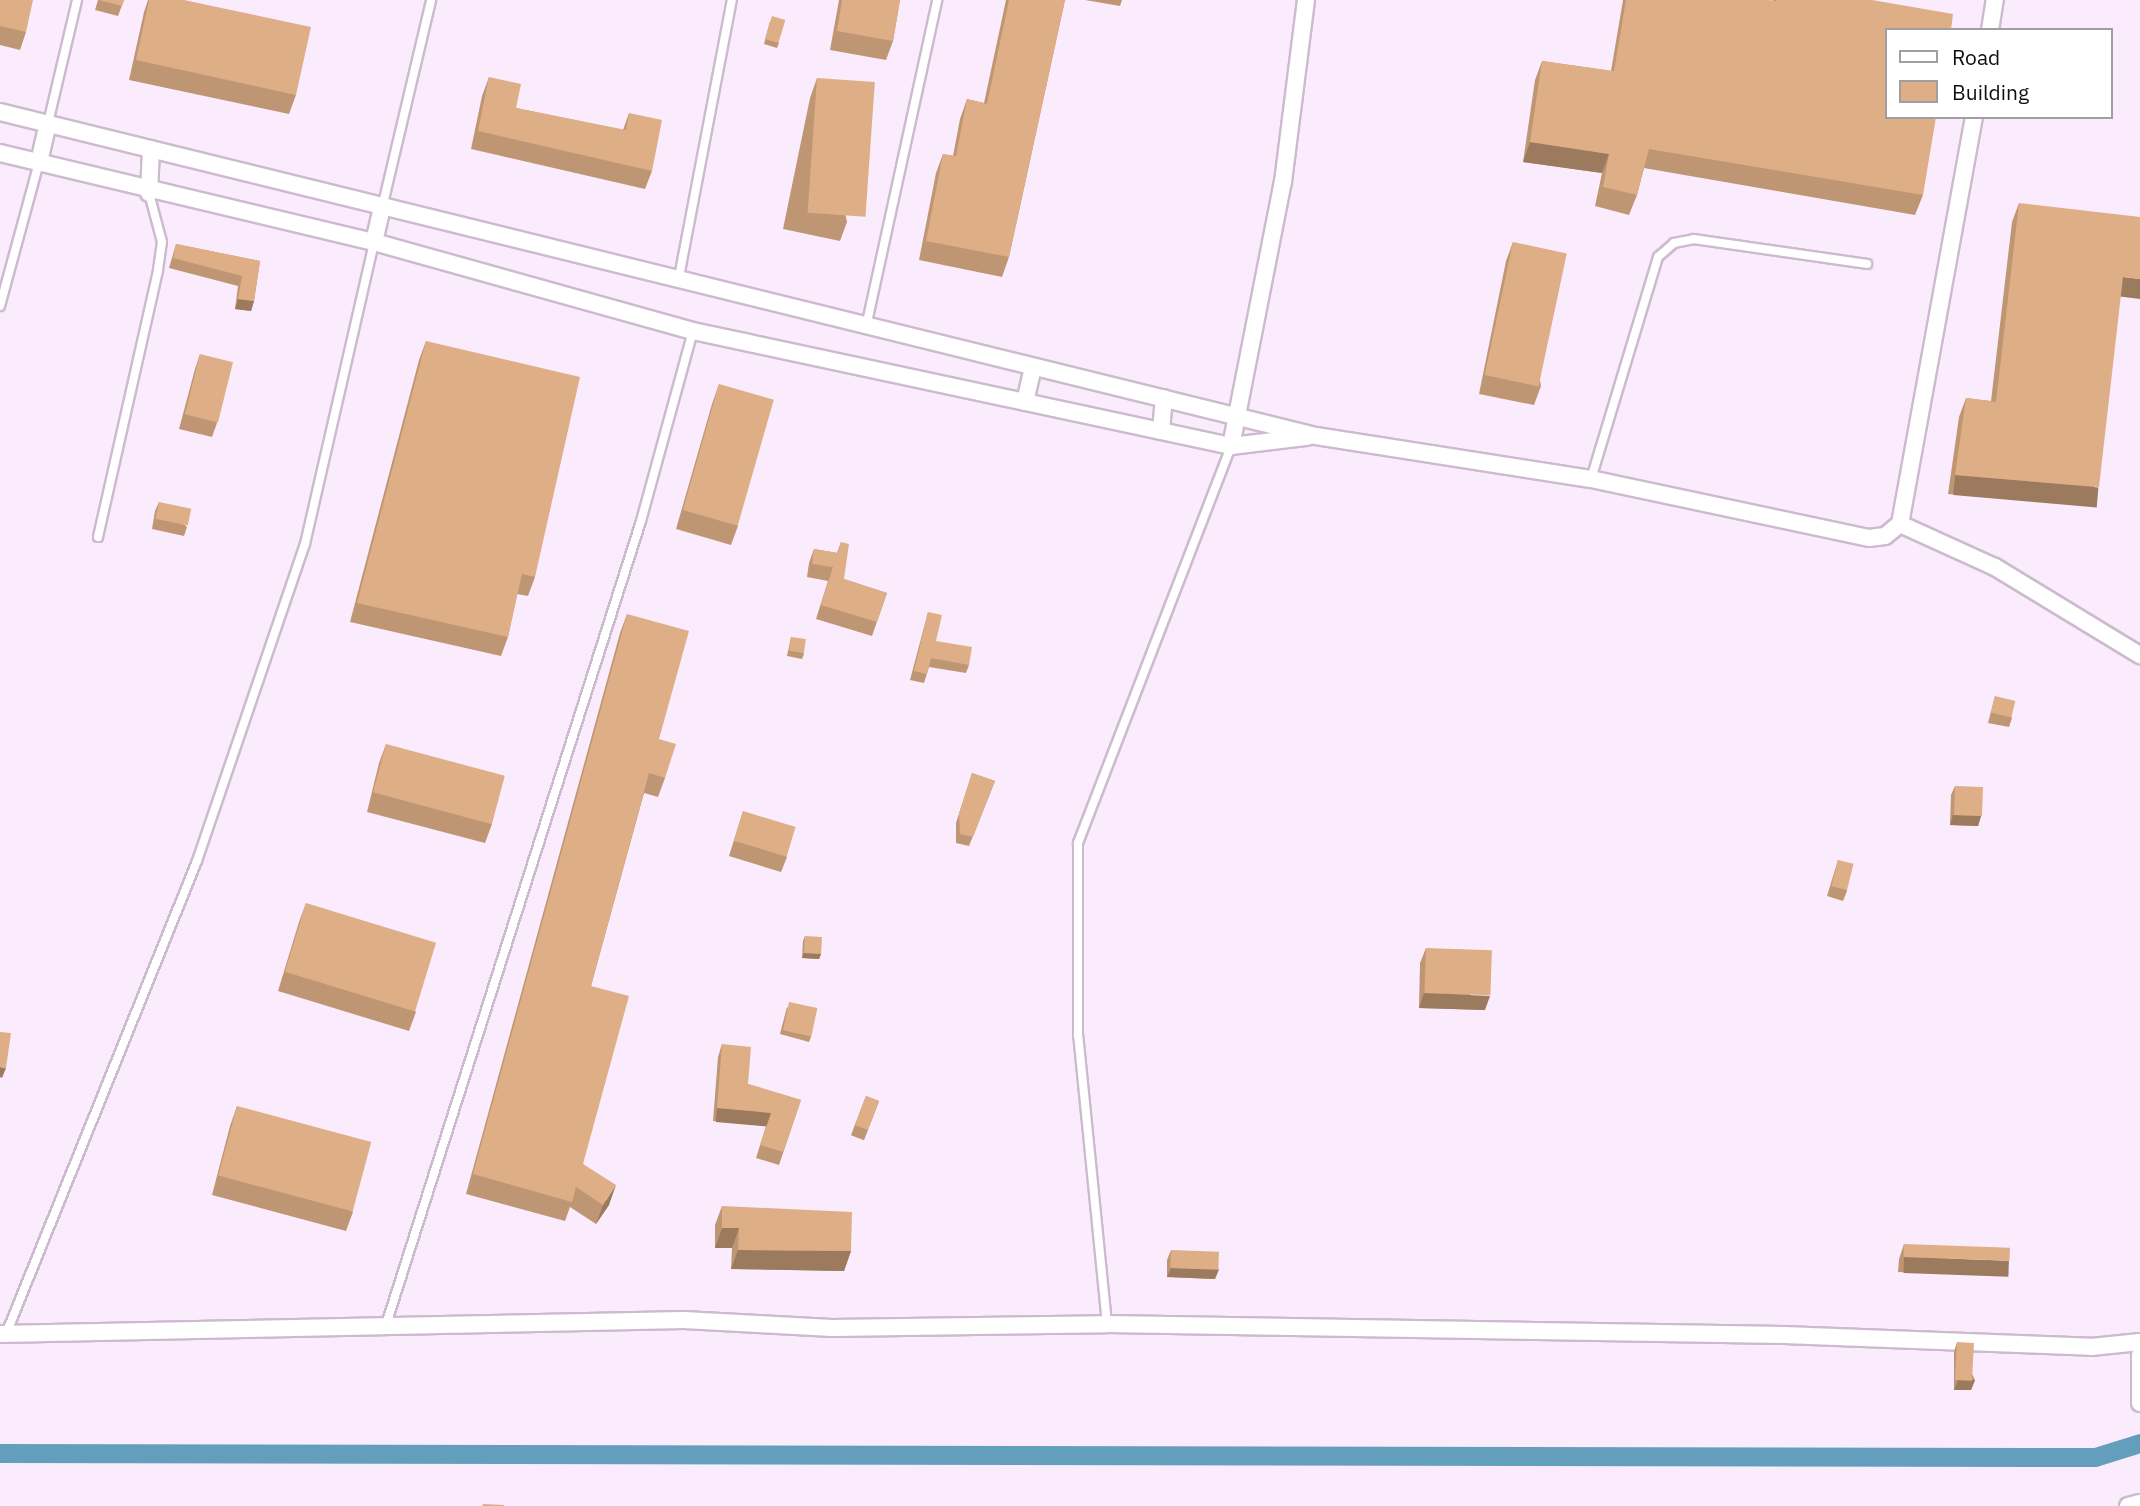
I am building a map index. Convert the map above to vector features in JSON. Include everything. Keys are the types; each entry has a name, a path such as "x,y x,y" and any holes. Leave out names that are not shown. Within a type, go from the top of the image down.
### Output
{"street":[{"path":"1231,446 1283,182 1306,0"},
{"path":"1990,28 1995,0"},
{"path":"0,112 382,208 679,277 866,327 1316,436 1591,479 1869,538 1885,536 1899,524 1974,119"},
{"path":"39,162 48,123"},
{"path":"149,193 151,149"},
{"path":"0,153 149,193 374,242 692,331 1231,446 1316,436"},
{"path":"374,242 382,208"},
{"path":"1025,402 1033,367"},
{"path":"1161,431 1164,398"},
{"path":"1899,524 1995,567 2140,654"},
{"path":"3,1334 684,1320 832,1328 1107,1324 2091,1347 2140,1342"},
{"path":"2140,1355 2140,1403"},
{"path":"2129,1506 2140,1503"}],"lane":[{"path":"48,123 77,0"},
{"path":"382,208 431,0"},
{"path":"679,277 732,0"},
{"path":"866,327 937,0"},
{"path":"0,306 39,162"},
{"path":"98,537 158,270 162,242 149,193"},
{"path":"1591,479 1658,257 1674,243 1694,239 1867,264"},
{"path":"3,1334 197,861 306,544 374,242"},
{"path":"384,1328 640,521 692,331"},
{"path":"1107,1324 1078,1036 1078,843 1231,446"}],"building":[{"path":"0,0 33,0 26,32 0,26"},
{"path":"99,0 124,0 122,6"},
{"path":"149,0 184,0 311,27 296,95 136,60"},
{"path":"842,0 900,0 893,41 837,31"},
{"path":"1009,0 1065,0 1009,257 926,241 943,154 956,156 967,99 987,104"},
{"path":"1626,0 1872,0 1953,14 1951,28 1884,28 1884,119 1936,119 1923,195 1649,149 1637,195 1603,187 1609,154 1530,142 1542,61 1614,71"},
{"path":"772,16 785,20 778,43 765,39"},
{"path":"489,77 521,84 516,108 626,130 629,113 662,120 652,171 478,131"},
{"path":"817,78 875,82 865,217 808,213"},
{"path":"2019,203 2140,217 2140,279 2123,277 2099,487 1955,475 1966,398 1996,402"},
{"path":"1513,242 1567,253 1539,386 1485,375"},
{"path":"176,244 260,261 254,301 238,299 242,276 173,258"},
{"path":"426,341 580,377 535,577 522,574 508,637 357,603"},
{"path":"200,354 233,362 218,422 185,414"},
{"path":"719,384 774,400 738,526 683,510"},
{"path":"159,502 191,509 188,525 155,519"},
{"path":"841,542 849,544 844,579 887,593 877,622 821,605 833,567 812,564 814,549 838,553"},
{"path":"928,612 942,615 936,641 972,647 969,665 931,658 927,674 914,671"},
{"path":"627,614 689,631 659,739 676,744 665,778 649,773 591,986 629,996 583,1164 616,1185 603,1205 576,1187 572,1202 473,1174"},
{"path":"791,637 806,639 804,653 789,651"},
{"path":"1995,696 2015,701 2011,718 1991,712"},
{"path":"386,744 505,776 492,824 373,792"},
{"path":"972,773 995,781 973,837 960,834 959,814"},
{"path":"1955,786 1983,787 1982,816 1954,815"},
{"path":"743,811 796,827 787,857 734,841"},
{"path":"1838,860 1854,864 1847,890 1831,886"},
{"path":"306,903 436,943 415,1012 285,972"},
{"path":"805,936 822,937 821,954 804,953"},
{"path":"1426,948 1492,950 1490,995 1424,993"},
{"path":"789,1002 817,1008 811,1036 783,1030"},
{"path":"0,1032 11,1033 6,1068 0,1067"},
{"path":"722,1044 751,1047 748,1084 801,1100 783,1152 760,1145 771,1113 717,1108"},
{"path":"866,1096 879,1101 868,1130 855,1125"},
{"path":"237,1106 371,1142 353,1212 218,1176"},
{"path":"722,1206 852,1212 851,1251 738,1250 739,1228 722,1228"},
{"path":"1904,1244 2010,1248 2009,1261 1904,1257"},
{"path":"1171,1250 1219,1252 1218,1270 1170,1268"},
{"path":"1957,1342 1974,1343 1972,1381 1955,1380"},
{"path":"504,1505 504,1506 482,1506"}],"waterway":[{"path":"0,1453 2095,1457 2140,1443"}]}
